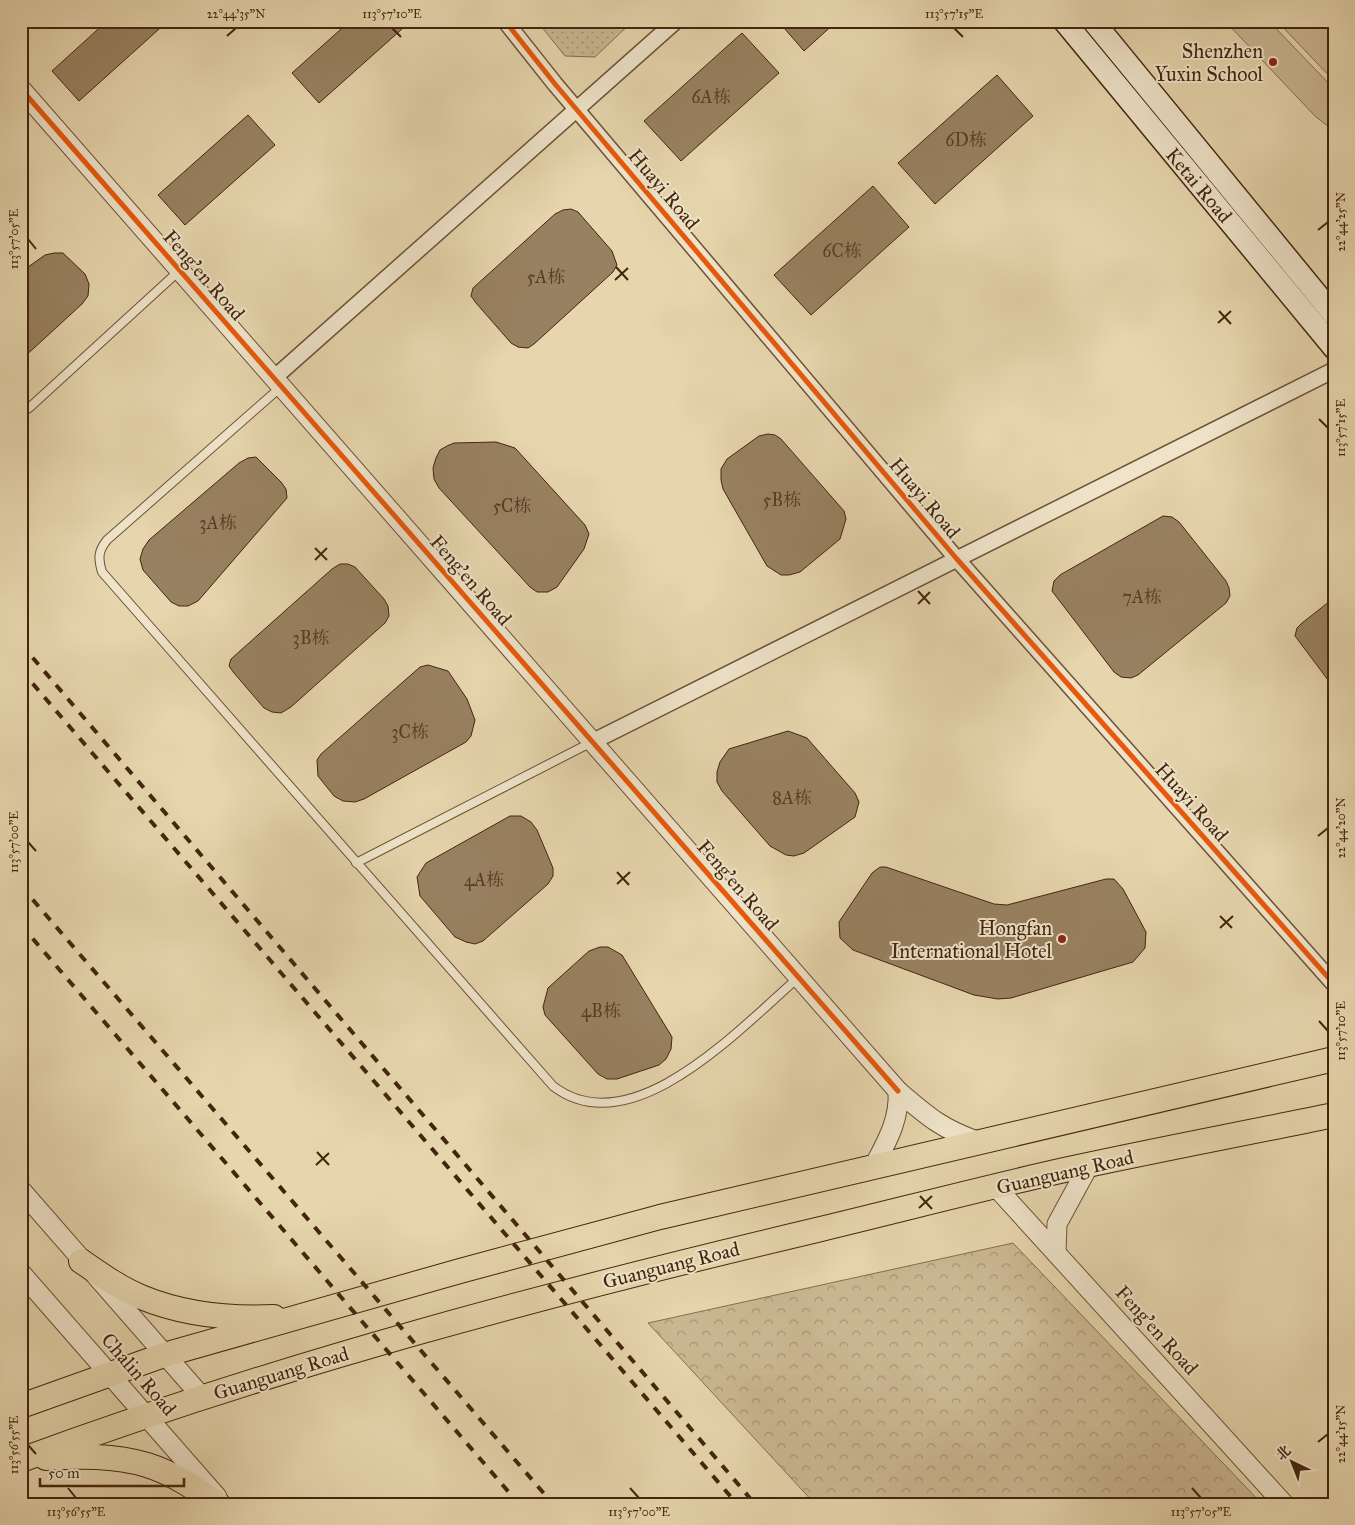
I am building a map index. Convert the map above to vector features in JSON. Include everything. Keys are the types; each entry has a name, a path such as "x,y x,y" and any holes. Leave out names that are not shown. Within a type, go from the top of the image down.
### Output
{"main road":[{"name":"Ketai Road","path":"1064,21 1334,348"},
{"name":"Ketai Road","path":"1093,21 1334,316"},
{"path":"21,1406 109,1373 164,1355 460,1271 660,1217 1334,1059"},
{"name":"Guanguang Road","path":"21,1460 202,1398 447,1323 586,1286 1089,1165 1334,1115"},
{"path":"81,1261 109,1280 140,1297 170,1307 232,1316 306,1316"},
{"path":"21,1460 70,1457 109,1458 147,1465 180,1479 218,1504"}],"street":[{"name":"Huayi Road","path":"505,21 956,558 1334,984"},
{"path":"278,382 676,21"},
{"name":"Feng'en Road","path":"21,89 898,1091 935,1122 952,1133 980,1142"},
{"path":"592,742 1334,370"},
{"path":"873,1168 891,1135 899,1103 898,1091"},
{"path":"1056,1253 1057,1224 1089,1165"},
{"name":"Feng'en Road","path":"996,1188 1284,1504"},
{"name":"Chalin Road","path":"21,1190 202,1398"},
{"name":"Chalin Road","path":"21,1273 223,1504"}],"lane":[{"path":"21,412 29,408 180,270"},
{"path":"278,382 107,540 100,549 98,560 102,572 356,863 553,1086 567,1096 585,1102 626,1098 652,1092 676,1080 702,1062 799,977"},
{"path":"356,863 592,742"}],"green space":[{"path":"537,21 633,21 595,57 565,56"},
{"path":"1225,21 1269,21 1334,89 1334,131 1315,116"},
{"path":"1277,21 1334,21 1334,81"},
{"path":"1013,1243 1262,1504 815,1504 648,1323"}],"building":[{"path":"107,21 168,21 79,101 52,71"},
{"path":"350,21 411,21 319,103 292,73"},
{"path":"778,21 837,21 804,51"},
{"path":"742,33 779,73 681,161 644,121"},
{"path":"997,75 1033,116 935,204 898,163"},
{"path":"248,115 275,145 185,225 158,195"},
{"path":"873,186 909,227 811,315 774,275"},
{"path":"571,209 578,212 612,251 617,265 613,272 534,344 528,348 518,347 511,343 476,303 471,296 473,288 555,214"},
{"path":"63,253 85,274 89,284 88,296 82,304 21,360 21,272 45,255"},
{"path":"775,435 781,439 844,511 846,519 840,539 800,572 789,575 781,575 767,566 723,489 721,480 721,469 727,459 759,436"},
{"path":"496,442 515,448 585,525 589,534 584,549 557,587 548,592 537,592 530,587 439,488 434,479 433,468 440,450 454,443"},
{"path":"256,457 281,482 286,489 287,498 198,601 188,606 179,606 171,602 143,570 140,559 143,549 149,540 239,463 248,458"},
{"path":"1163,516 1172,517 1179,522 1226,581 1230,596 1226,603 1138,675 1131,678 1121,677 1114,672 1052,591 1054,581 1060,575"},
{"path":"340,564 348,564 355,567 384,599 388,606 389,616 385,623 291,707 281,713 272,712 264,708 234,673 229,666 231,659"},
{"path":"1334,598 1334,688 1295,636 1297,628 1302,623"},
{"path":"428,665 448,671 467,699 475,720 471,736 466,742 364,799 355,802 343,801 334,796 318,776 317,760 321,754 420,667"},
{"path":"788,731 807,738 855,793 859,802 855,817 804,853 794,856 786,855 770,846 722,791 717,782 720,762 729,749"},
{"path":"510,816 521,816 531,822 537,830 553,868 553,876 548,884 483,941 475,944 466,942 455,937 420,896 417,877 426,863"},
{"path":"880,867 886,867 994,904 1007,905 1106,879 1114,879 1123,889 1146,932 1145,948 1133,962 1011,998 998,999 974,995 853,950 840,938 839,922 872,873"},
{"path":"600,947 608,947 622,955 672,1037 671,1049 666,1059 659,1065 617,1079 607,1079 598,1074 545,1015 543,1007 548,988 589,951"}],"railway":[{"path":"21,644 755,1504"},
{"path":"21,670 737,1504"},
{"path":"21,886 553,1504"},
{"path":"21,925 519,1504"}],"cycle path":[{"path":"505,21 555,84 956,558 1334,984"},
{"path":"21,89 898,1091"}],"place":[{"name":"Shenzhen Yuxin School","path":"1273,62"},
{"name":"Hongfan International Hotel","path":"1062,939"}]}
